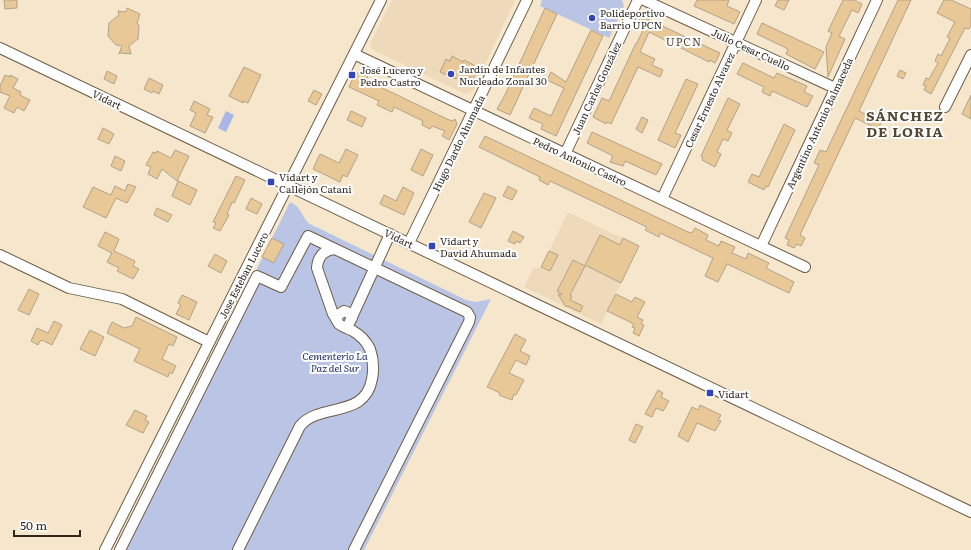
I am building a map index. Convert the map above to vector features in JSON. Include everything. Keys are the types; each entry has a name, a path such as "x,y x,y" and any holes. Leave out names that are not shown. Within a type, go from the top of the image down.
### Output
{"street":[{"name":"Jose Esteban Lucero","path":"105,550 381,0"},
{"name":"Hugo Dardo Ahumada","path":"409,243 527,0"},
{"name":"Juan Carlos González","path":"565,154 638,0"},
{"name":"Julio Cesar Cuello","path":"644,0 835,88"},
{"name":"Cesar Ernesto Alvarez","path":"662,199 756,0"},
{"name":"Argentino Antonio Balmaceda","path":"761,246 877,0"},
{"name":"Vidart","path":"0,48 971,512"},
{"name":"Pedro Antonio Castro","path":"354,54 806,267"},
{"path":"945,107 968,68 971,55"},
{"path":"347,328 390,234"},
{"path":"120,550 258,276 281,287 308,236 467,312 470,317 469,322 354,550"},
{"path":"238,550 300,426 311,417 318,414 353,405 366,393 371,384 373,365 369,348 365,341 339,324 336,320 317,268 320,256 330,250 335,249"},
{"path":"0,255 69,288 122,299 209,342"},
{"path":"336,320 338,315 344,311 352,318"}],"shaded area":[{"path":"392,0 515,0 473,91 465,94 373,50 370,43"},
{"path":"226,111 234,115 226,132 218,128"},
{"path":"568,212 639,246 601,324 524,287 533,268 541,268"}],"green space":[{"name":"Polideportivo Barrio UPCN","path":"542,0 622,0 624,6 609,38 540,6"},
{"name":"Cementerio La Paz del Sur","path":"290,202 299,209 310,224 466,300 476,302 491,299 364,550 117,550"}],"building":[{"path":"4,0 17,0 17,8 5,9"},
{"path":"697,0 729,0 727,6 740,12 734,24 694,6"},
{"path":"778,0 789,0 784,10 775,6"},
{"path":"843,0 854,0 862,4 858,13 852,10 839,36 845,39 828,77 826,47 832,33 828,31"},
{"path":"898,0 911,0 859,111 875,119 877,114 884,117 878,129 855,118 800,235 805,238 801,246 797,244 794,248 787,245 789,240 785,238 819,165 814,163 820,150 826,152"},
{"path":"944,0 951,0 971,9 971,25 969,29 965,28 931,94 924,90 926,86 923,85 926,78 929,79 938,63 935,61 938,54 941,56 950,39 947,37 955,22 937,13"},
{"path":"127,8 140,14 137,23 139,26 138,39 129,46 131,54 119,54 122,46 116,45 108,36 109,23 119,15 118,11 126,12"},
{"path":"545,8 557,14 510,115 497,109 505,95"},
{"path":"641,16 720,53 715,63 710,60 709,62 649,32 640,52 655,59 652,65 663,70 660,77 638,67 611,124 607,122 606,124 593,117 602,98 609,101 637,43 643,30 636,26"},
{"path":"762,23 824,52 815,69 786,54 788,49 757,34"},
{"path":"591,30 603,36 556,136 541,129 543,124 529,118 534,108 551,116 564,88 547,80 551,72 566,82"},
{"path":"452,56 463,62 464,60 474,65 471,70 476,73 473,79 469,77 466,82 440,72 446,59 450,61"},
{"path":"743,63 774,78 777,73 807,86 804,92 813,96 807,107 772,91 770,96 762,92 764,87 737,74"},
{"path":"244,67 261,75 248,103 243,101 243,103 229,96"},
{"path":"900,70 906,73 903,79 897,76"},
{"path":"107,71 117,76 114,84 104,79"},
{"path":"363,71 369,74 366,80 447,119 452,121 455,119 457,124 449,140 442,136 445,131 432,126 430,129 422,125 423,121 394,107 392,112 377,105 379,101 349,87 355,74"},
{"path":"5,75 10,77 10,75 18,79 13,88 21,92 20,95 30,100 24,111 17,107 14,113 4,108 10,96 0,92 0,86"},
{"path":"149,78 163,85 159,94 153,91 152,93 144,89"},
{"path":"686,79 698,84 675,133 681,135 675,148 658,140"},
{"path":"314,90 322,94 316,105 308,101"},
{"path":"971,95 971,119 962,114"},
{"path":"728,98 740,104 727,130 732,133 728,141 723,139 717,152 721,154 715,167 702,160 703,157 701,156"},
{"path":"194,101 210,109 207,115 213,117 205,133 190,126 196,113 190,110"},
{"path":"351,111 366,118 362,127 347,120"},
{"path":"642,117 648,120 642,133 636,129"},
{"path":"784,124 795,130 768,187 766,186 764,190 748,182 752,174 759,177"},
{"path":"103,128 114,134 109,144 98,139"},
{"path":"592,132 662,164 656,175 625,161 623,166 610,162 613,156 587,143"},
{"path":"485,136 688,232 692,233 695,228 708,235 706,240 719,246 721,241 735,247 732,253 746,259 748,253 769,263 766,268 794,282 789,293 727,264 718,282 705,276 713,258 660,233 659,237 645,230 647,227 550,181 548,185 539,180 540,177 479,147"},
{"path":"346,149 358,155 347,177 343,175 340,182 313,169 320,154 339,163"},
{"path":"421,149 433,155 423,176 411,170"},
{"path":"175,150 189,156 177,181 162,169 157,179 148,174 151,167 146,165 153,152 156,153 157,151 171,158"},
{"path":"115,156 125,161 121,171 111,166"},
{"path":"236,176 245,180 234,203 232,202 227,214 229,215 220,231 213,228 216,223 213,222"},
{"path":"178,181 197,190 190,205 172,196"},
{"path":"128,184 136,187 127,203 116,198 106,218 83,207 93,187 111,195 115,186 125,191"},
{"path":"508,186 517,191 512,200 503,196"},
{"path":"403,187 414,193 404,215 380,204 384,195 396,201"},
{"path":"484,193 496,198 481,228 469,222"},
{"path":"251,198 262,204 257,214 246,209"},
{"path":"157,208 172,215 168,222 154,215"},
{"path":"513,231 524,237 520,243 516,241 515,244 508,241"},
{"path":"105,232 119,239 114,251 135,261 133,266 139,269 133,279 117,271 119,268 107,262 112,253 98,246"},
{"path":"600,235 620,245 623,238 639,246 621,283 585,265"},
{"path":"272,238 284,244 274,263 262,257"},
{"path":"549,251 558,255 550,271 541,267"},
{"path":"215,254 227,261 221,273 208,266"},
{"path":"573,260 585,266 570,295 572,296 570,300 583,306 580,312 567,306 566,307 558,294 562,294 557,291"},
{"path":"29,289 39,294 29,315 18,310"},
{"path":"616,294 632,302 635,297 645,302 637,317 643,320 641,324 644,325 639,336 633,333 635,328 632,327 634,324 607,311"},
{"path":"182,295 197,302 189,320 176,314 181,305 178,303"},
{"path":"136,317 177,337 173,346 169,344 162,359 176,366 172,374 170,372 168,377 134,361 140,349 107,333 112,322 124,328 132,326"},
{"path":"54,321 62,325 52,345 42,340 38,345 31,341 37,328 48,333"},
{"path":"90,330 104,337 95,356 80,349"},
{"path":"515,334 526,340 520,351 530,356 526,365 516,360 509,373 524,380 516,395 514,394 512,400 499,395 500,393 487,387"},
{"path":"658,390 663,393 661,397 669,401 663,411 656,408 652,417 645,414"},
{"path":"700,405 721,415 718,420 721,421 715,431 697,423 688,442 678,436 692,407 698,410"},
{"path":"135,410 147,416 145,420 149,422 143,433 126,425"},
{"path":"636,424 643,427 635,443 629,440"}],"place":[{"name":"Polideportivo Barrio UPCN","path":"592,18"},
{"name":"Jardín de Infantes Nucleado Zonal 30","path":"451,74"},
{"name":"José Lucero y Pedro Castro","path":"352,75"},
{"name":"Vidart y Callejón Catani","path":"271,182"},
{"name":"Vidart y David Ahumada","path":"432,246"},
{"name":"Vidart","path":"710,393"}],"district":[{"name":"UPCN","path":"684,41"},
{"name":"SÁNCHEZ DE LORIA","path":"905,124"}]}
